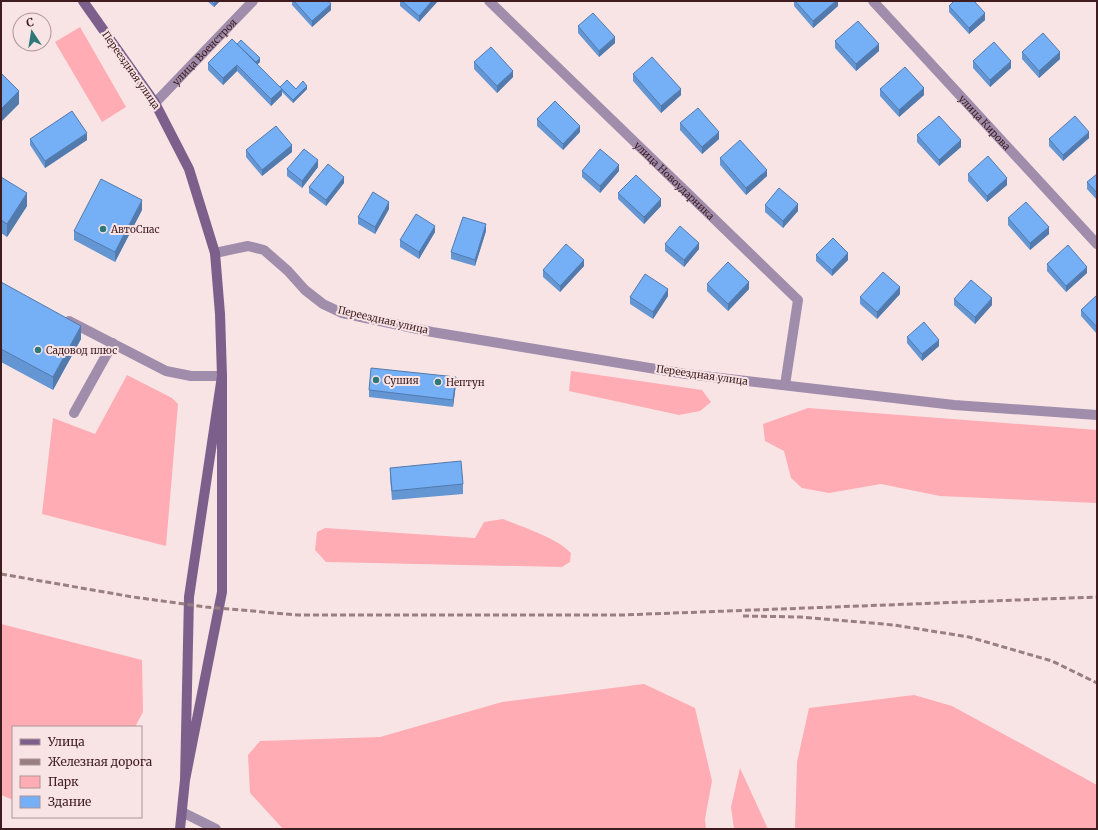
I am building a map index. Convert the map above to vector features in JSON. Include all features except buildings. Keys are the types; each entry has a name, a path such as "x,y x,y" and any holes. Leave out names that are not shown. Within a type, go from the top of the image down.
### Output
{"street":[{"name":"Переездная улица","path":"83,1 155,103 189,168 215,253 248,246 264,250 288,271 305,290 323,304 342,313 432,332 686,374 954,405 1097,415"},
{"name":"улица Военстроя","path":"155,103 253,1"},
{"name":"улица Новоударника","path":"489,1 798,300 785,386"},
{"name":"улица Кирова","path":"873,1 1097,244"},
{"path":"185,780 222,592 222,376 220,314 215,253"},
{"path":"57,315 166,371 191,376 222,376"},
{"path":"74,413 113,344"},
{"path":"180,829 185,780 189,597 222,376"},
{"path":"182,812 216,829"}],"green space":[{"path":"80,27 126,107 102,122 55,42"},
{"path":"571,371 702,390 711,402 700,411 679,415 569,391"},
{"path":"127,375 172,398 178,404 166,546 42,514 53,418 95,434"},
{"path":"808,408 1097,430 1097,503 940,496 881,484 829,493 802,488 791,478 784,451 765,441 763,424"},
{"path":"503,519 539,533 557,542 571,553 570,562 562,567 326,562 315,550 317,532 325,528 475,538 484,522"},
{"path":"1,624 142,660 143,712 136,726 12,726 12,800 1,795"},
{"path":"644,684 695,708 712,781 705,819 706,829 283,829 250,793 248,755 260,741 380,737 502,702"},
{"path":"914,695 952,706 1097,785 1097,829 795,829 797,762 809,708"},
{"path":"740,768 768,829 734,829 731,807"}],"railway":[{"path":"1,574 133,597 206,607 298,615 622,615 1097,597"},
{"path":"743,616 801,617 894,625 969,637 1052,661 1097,683"}],"place":[{"name":"АвтоСпас","path":"103,229"},
{"name":"Садовод плюс","path":"38,350"},
{"name":"Сушия","path":"376,380"},
{"name":"Нептун","path":"438,382"}]}
